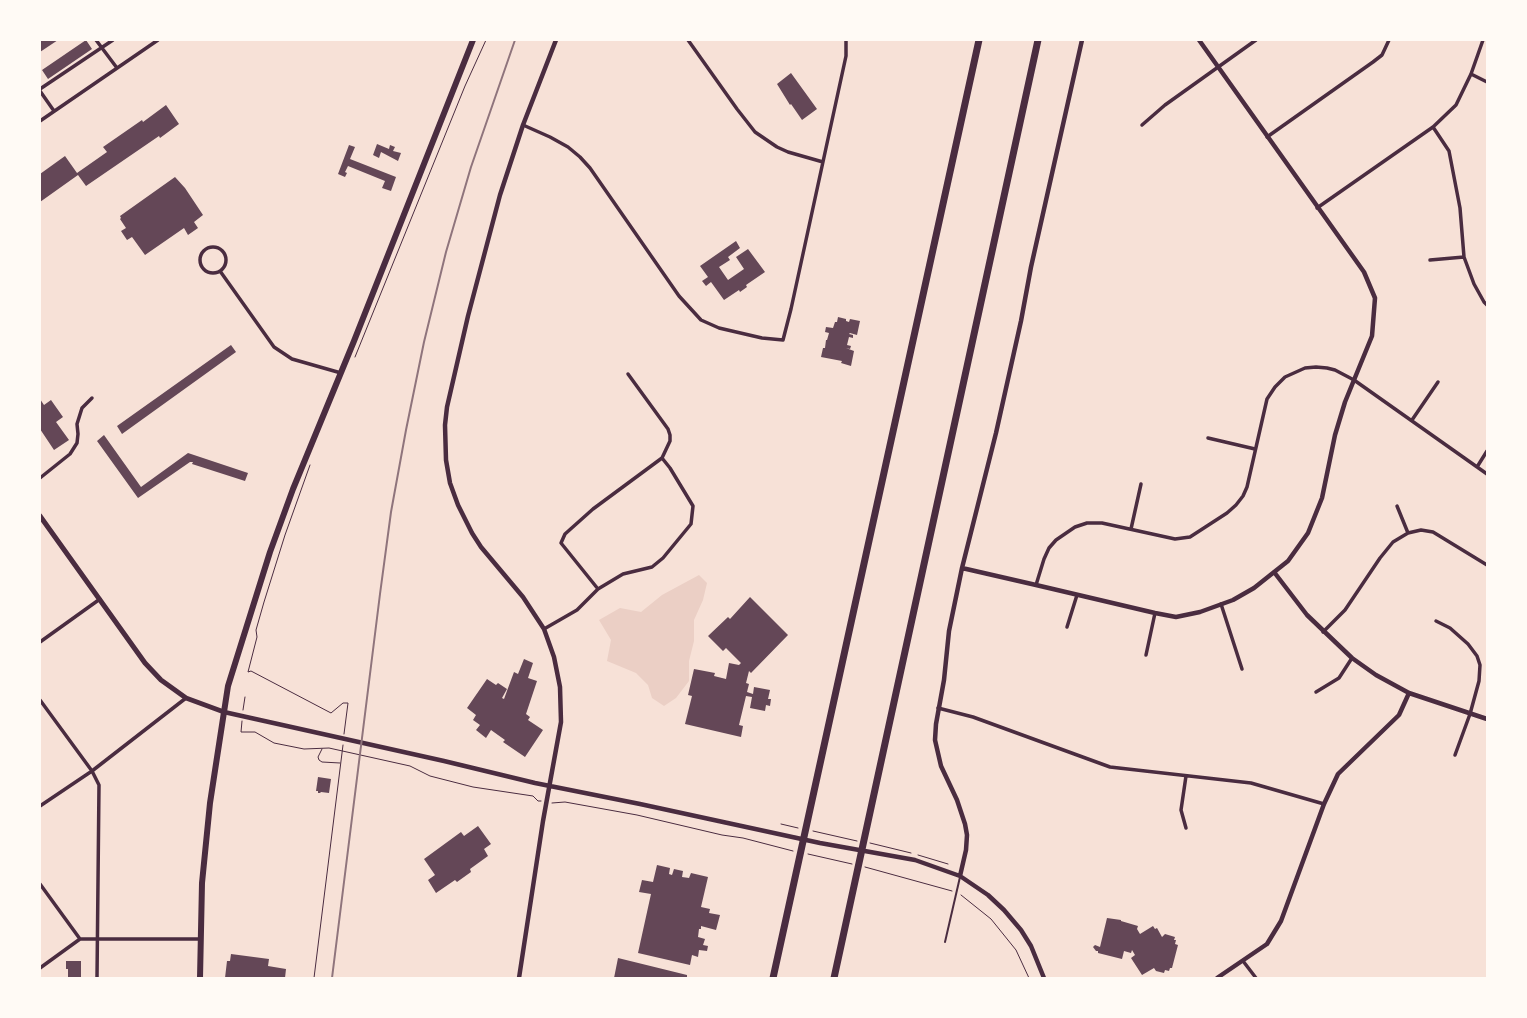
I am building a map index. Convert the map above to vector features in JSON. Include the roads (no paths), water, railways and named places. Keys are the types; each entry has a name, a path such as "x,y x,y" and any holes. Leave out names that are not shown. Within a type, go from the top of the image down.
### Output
{"highway":[{"path":"773,978 979,40"},
{"path":"834,978 1038,40"}],"main road":[{"path":"200,978 202,883 209,810 228,686 270,552 293,489 341,373 473,40"},
{"path":"40,516 145,662 161,680 186,698 224,712"}],"street":[{"path":"96,40 117,68"},
{"path":"54,111 40,90 112,40"},
{"path":"40,121 158,40"},
{"path":"519,978 561,722 560,687 554,657 544,629 523,596 481,547 458,505 450,483 445,444 445,425 447,407 468,316 500,195 523,125 556,40"},
{"path":"688,40 755,132 777,147 788,152 823,162"},
{"path":"523,125 550,136 568,147 580,157 593,173 679,296 701,320 719,328 762,338 783,340 791,312 846,56 846,40"},
{"path":"960,876 966,850 967,835 962,814 941,766 935,740 938,708 944,680 948,631 962,568 996,434 1021,321 1031,267 1082,40"},
{"path":"962,568 1176,617 1200,612 1221,604 1254,588 1288,561 1308,533 1322,498 1335,435 1345,402 1372,336 1375,298 1364,272 1317,208 1199,40"},
{"path":"1142,125 1165,105 1256,40"},
{"path":"1267,137 1382,55 1389,40"},
{"path":"1317,208 1433,127 1456,105 1471,74 1483,40"},
{"path":"1471,74 1487,82"},
{"path":"1433,127 1449,151 1460,208 1464,257 1474,284 1484,302 1487,304"},
{"path":"212,246 224,251 226,264 220,271 212,273 204,269 200,261 205,249 212,246"},
{"path":"1430,260 1464,257"},
{"path":"220,271 274,347 292,359 341,373"},
{"path":"1036,584 1044,559 1050,548 1056,540 1075,527 1102,522 1175,540 1190,537 1227,513 1243,496 1247,487 1267,399 1275,387 1285,378 1305,368 1316,367 1335,370 1354,380 1487,474"},
{"path":"598,589 561,543 565,534 593,509 662,458 670,441 668,429 628,374"},
{"path":"1412,420 1438,382"},
{"path":"40,478 70,454 77,443 77,424 82,408 92,398"},
{"path":"1208,438 1255,449"},
{"path":"1477,467 1487,451"},
{"path":"544,629 577,610 598,589 623,574 652,567 663,558 691,524 693,506 670,468 662,458"},
{"path":"1131,529 1141,484"},
{"path":"1397,506 1408,533"},
{"path":"1323,632 1345,610 1380,558 1393,542 1408,533 1421,530 1433,532 1487,565"},
{"path":"1274,572 1307,615 1323,632 1352,658 1376,675 1409,693 1487,719"},
{"path":"1067,627 1077,595"},
{"path":"40,642 100,599"},
{"path":"1221,604 1242,669"},
{"path":"1146,655 1155,613"},
{"path":"1436,621 1450,628 1468,644 1477,656 1480,666 1479,681 1470,714 1455,755"},
{"path":"1316,692 1339,678 1352,658"},
{"path":"1217,978 1267,944 1282,921 1324,804 1338,774 1399,715 1409,693"},
{"path":"40,806 92,771 186,698"},
{"path":"40,700 92,771 99,785 97,978"},
{"path":"938,708 973,717 1110,767 1251,783 1324,804"},
{"path":"224,712 786,836 916,860 960,876 988,895 1004,910 1021,930 1031,946 1044,978"},
{"path":"1186,776 1181,810 1186,828"},
{"path":"40,884 80,939"},
{"path":"40,968 80,939 202,939"},
{"path":"1243,961 1256,978"}],"lane":[{"path":"945,942 960,876"}],"railway":[{"path":"332,978 391,512 406,430 424,342 446,252 471,167 515,40"}]}
